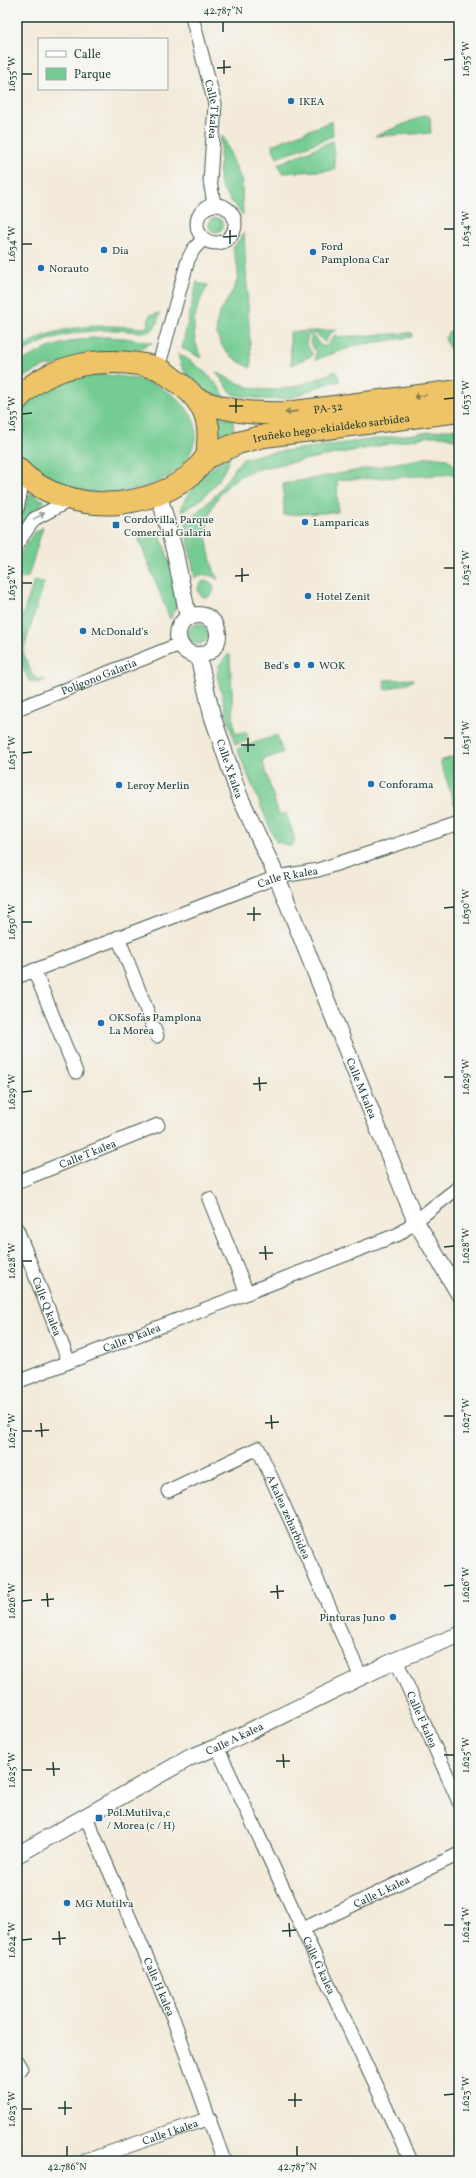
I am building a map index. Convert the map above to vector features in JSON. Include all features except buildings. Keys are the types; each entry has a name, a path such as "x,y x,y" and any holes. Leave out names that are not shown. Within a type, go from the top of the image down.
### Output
{"highway":[{"name":"PA-32","path":"19,394 38,381 60,370 83,364 106,362 158,368 186,387 198,400 207,417 210,432 206,458"},
{"name":"PA-32","path":"198,400 237,412 259,414 287,413 459,391"},
{"name":"Iruñeko hego-ekialdeko sarbidea","path":"206,458 238,443 264,436 459,411"},
{"path":"21,472 47,490 72,499 104,504 131,501 159,495 184,481 206,458"}],"street":[{"name":"Calle T kalea","path":"192,17 215,104 210,181 214,204"},
{"path":"214,204 222,205 231,212 236,224 235,230 228,240 215,244 204,239 197,229 198,217 204,209 214,204"},
{"path":"158,368 188,260 193,250 204,239"},
{"path":"17,509 21,472"},
{"path":"159,495 175,553 188,617"},
{"path":"17,544 34,519 72,499"},
{"path":"199,614 209,618 213,622 218,632 215,645 210,650 198,655 188,652 180,644 178,630 180,625 188,617 199,614"},
{"name":"Polígono Galaria","path":"17,709 180,644"},
{"name":"Calle X kalea","path":"198,655 212,715 240,795 277,877"},
{"name":"Calle R kalea","path":"17,977 277,877 318,870 459,824"},
{"name":"Calle M kalea","path":"277,877 415,1220 459,1294"},
{"path":"118,937 157,1036"},
{"path":"34,970 76,1072"},
{"name":"Calle T kalea","path":"17,1182 158,1125"},
{"name":"Calle P kalea","path":"17,1382 399,1234 459,1187"},
{"path":"209,1199 247,1293"},
{"name":"Calle Q kalea","path":"17,1229 69,1362"},
{"name":"A kalea zeharbidea","path":"168,1490 258,1448 361,1677"},
{"name":"Calle A kalea","path":"17,1855 191,1757 217,1747 396,1660 459,1635"},
{"name":"Calle F kalea","path":"396,1660 459,1802"},
{"name":"Calle G kalea","path":"217,1747 410,2161"},
{"name":"Calle H kalea","path":"86,1817 173,2018 210,2118 224,2161"},
{"name":"Calle L kalea","path":"303,1929 459,1854"},
{"name":"Calle I kalea","path":"85,2161 210,2118"}],"green space":[{"path":"426,115 430,117 431,133 375,136"},
{"path":"332,121 333,136 277,158 272,145"},
{"path":"221,136 224,138 242,182 243,215 224,192 219,181"},
{"path":"333,141 335,170 282,173 278,164"},
{"path":"213,218 219,218 223,222 223,228 219,232 213,232 209,228 209,222"},
{"path":"244,233 251,368 235,359 228,353 219,340 217,332 217,323 220,313 233,291 238,276 238,269 233,248"},
{"path":"197,281 200,284 208,285 199,304 194,321 195,338 201,358 182,348"},
{"path":"160,313 156,326 151,331 138,332 104,330 65,335 40,343 17,356 17,350 31,341 46,335 94,326 143,328 147,327 150,315"},
{"path":"337,330 330,333 325,343 315,333 308,336 306,343 313,355 291,365 290,332"},
{"path":"456,330 459,331 459,349 455,350 449,348 445,338 449,332"},
{"path":"412,333 412,337 357,345 315,360 316,352 310,343 311,337 313,336 321,346 327,346 336,334 336,337"},
{"path":"105,337 125,338 152,343 127,354 43,367 17,381 17,365 37,353 48,348 70,342"},
{"path":"178,353 213,380 227,401 210,394 195,384 184,370"},
{"path":"336,371 340,381 322,385 296,396 281,399 256,398 232,394 216,372 241,384 266,390 290,388"},
{"path":"98,374 135,379 158,386 169,392 187,409 192,416 195,424 196,436 191,451 186,460 169,476 153,484 135,489 97,493 59,485 42,477 28,465 23,458 20,451 17,434 19,419 25,407 33,397 44,389 70,379"},
{"path":"216,415 233,420 234,435 218,443"},
{"path":"459,428 459,441 444,436 431,436 266,467 251,471 241,476 224,490 210,513 207,539 209,552 218,580 213,576 207,575 201,575 195,578 187,536 186,521 214,497 241,460 261,454"},
{"path":"231,455 223,473 212,489 198,502 181,512 193,486 207,472"},
{"path":"430,457 447,459 459,469 459,474 337,480 338,512 284,515 283,484"},
{"path":"30,493 45,501 33,512 17,535 17,529"},
{"path":"43,527 28,577 17,579 17,558 33,534"},
{"path":"158,531 168,557 176,597 176,607 170,619 137,535"},
{"path":"34,580 44,582 23,652 32,675 38,679 45,680 38,683 29,681 21,664 18,640 22,617"},
{"path":"206,581 213,586 214,589 209,596 206,597 199,592 198,589 203,582"},
{"path":"194,624 202,624 208,630 208,638 202,644 194,644 188,638 188,630"},
{"path":"228,655 230,655 234,729 237,734 246,731 249,740 235,745 217,676 219,665"},
{"path":"413,679 413,681 386,690 384,680"},
{"path":"277,735 283,753 262,760 279,815 286,813 295,839 292,846 276,842 237,749"},
{"path":"459,755 459,807 456,808 440,761"}],"place":[{"name":"IKEA","path":"291,101"},
{"name":"Dia","path":"104,250"},
{"name":"Ford Pamplona Car","path":"313,252"},
{"name":"Norauto","path":"41,268"},
{"name":"Lamparicas","path":"305,522"},
{"name":"Cordovilla, Parque Comercial Galaria","path":"116,525"},
{"name":"Hotel Zenit","path":"308,596"},
{"name":"McDonald's","path":"83,631"},
{"name":"Bed's","path":"297,665"},
{"name":"WOK","path":"311,665"},
{"name":"Conforama","path":"371,784"},
{"name":"Leroy Merlin","path":"119,785"},
{"name":"OKSofás Pamplona La Morea","path":"101,1023"},
{"name":"Pinturas Juno","path":"393,1617"},
{"name":"Pol.Mutilva,c / Morea (c / H)","path":"99,1818"},
{"name":"MG Mutilva","path":"67,1903"}]}
